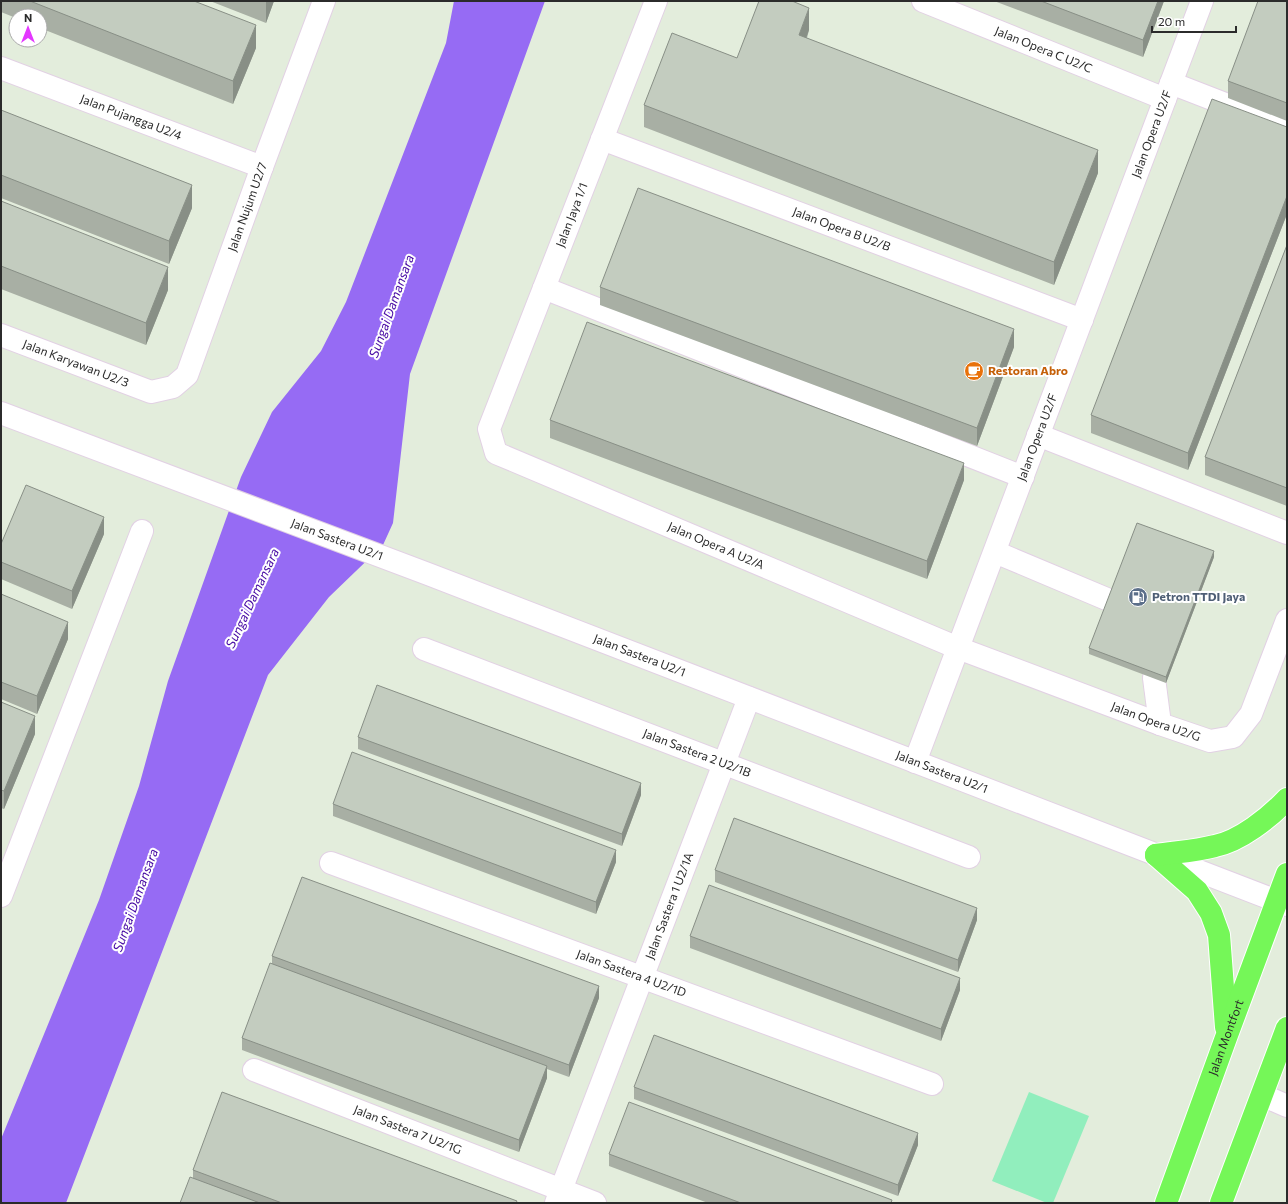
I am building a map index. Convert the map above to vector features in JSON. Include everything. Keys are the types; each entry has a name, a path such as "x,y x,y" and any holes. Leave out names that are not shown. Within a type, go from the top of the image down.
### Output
{"main road":[{"path":"1156,855 1216,846 1243,835 1273,813 1287,800"},
{"path":"1156,855 1197,891 1211,913 1219,935 1227,1035"},
{"name":"Jalan Montfort","path":"1166,1203 1227,1035 1282,903 1287,874"},
{"path":"1221,1203 1287,1028"}],"street":[{"name":"Jalan Nujum U2/7","path":"151,392 173,387 187,376 262,167 324,1"},
{"name":"Jalan Jaya 1/1","path":"489,429 656,1"},
{"name":"Jalan Opera C U2/C","path":"923,1 1168,91 1287,128"},
{"name":"Jalan Opera U2/F","path":"915,762 1202,1"},
{"name":"Jalan Pujangga U2/4","path":"1,68 262,167"},
{"name":"Jalan Opera B U2/B","path":"602,139 1082,320"},
{"path":"544,288 1023,477"},
{"name":"Jalan Karyawan U2/3","path":"1,335 151,392"},
{"name":"Jalan Sastera U2/1","path":"1,414 428,574 1282,903"},
{"name":"Jalan Opera A U2/A","path":"489,429 496,453 958,648"},
{"path":"1038,435 1287,533"},
{"path":"1,896 142,531"},
{"path":"995,552 1109,600"},
{"name":"Jalan Opera U2/G","path":"958,648 1160,724 1210,741 1233,737 1251,714 1287,620"},
{"name":"Jalan Sastera 2 U2/1B","path":"424,649 724,765 969,857"},
{"path":"1154,678 1160,724"},
{"name":"Jalan Sastera 1 U2/1A","path":"559,1196 749,698"},
{"name":"Jalan Sastera 4 U2/1D","path":"331,863 932,1084"},
{"name":"Jalan Sastera 7 U2/1G","path":"254,1070 559,1196 595,1203"},
{"path":"1262,1095 1287,1106"}],"green space":[{"path":"1029,1092 1089,1116 1053,1203 1047,1203 992,1181"}],"water":[{"name":"Sungai Damansara","path":"454,1 545,1 410,374 393,523 383,545 329,597 268,675 66,1203 1,1203 1,1139 99,900 139,786 168,681 241,477 272,412 321,351 346,302 446,43"}],"building":[{"path":"30,1 194,1 256,25 233,81"},
{"path":"759,1 792,1 809,8 799,35 1098,150 1054,262 644,105 672,33 737,58"},
{"path":"1041,1 1158,1 1143,40"},
{"path":"1258,1 1287,1 1287,103 1228,81"},
{"path":"1212,99 1287,127 1287,196 1188,453 1091,415"},
{"path":"1,110 192,185 169,241 1,175"},
{"path":"638,188 1014,329 977,428 600,287"},
{"path":"1,201 168,267 146,323 1,266"},
{"path":"1287,245 1287,488 1205,457"},
{"path":"587,322 964,463 927,561 550,420"},
{"path":"26,485 104,517 72,591 1,562 1,544"},
{"path":"1137,523 1214,551 1166,677 1089,648"},
{"path":"1,594 68,622 37,696 1,682"},
{"path":"377,685 641,783 622,834 358,737"},
{"path":"1,702 35,716 4,791 1,790"},
{"path":"352,752 616,850 596,902 333,804"},
{"path":"734,818 977,908 958,960 715,870"},
{"path":"302,877 599,986 569,1065 272,956"},
{"path":"709,885 960,978 941,1029 690,936"},
{"path":"270,963 547,1066 519,1140 242,1038"},
{"path":"654,1035 918,1133 898,1185 634,1087"},
{"path":"222,1092 517,1201 516,1203 282,1203 193,1170"},
{"path":"629,1102 892,1200 891,1203 741,1203 609,1154"},
{"path":"190,1177 260,1203 180,1203"}],"place":[{"name":"Restoran Abro","path":"974,371"},
{"name":"Petron TTDI Jaya","path":"1138,597"}]}
